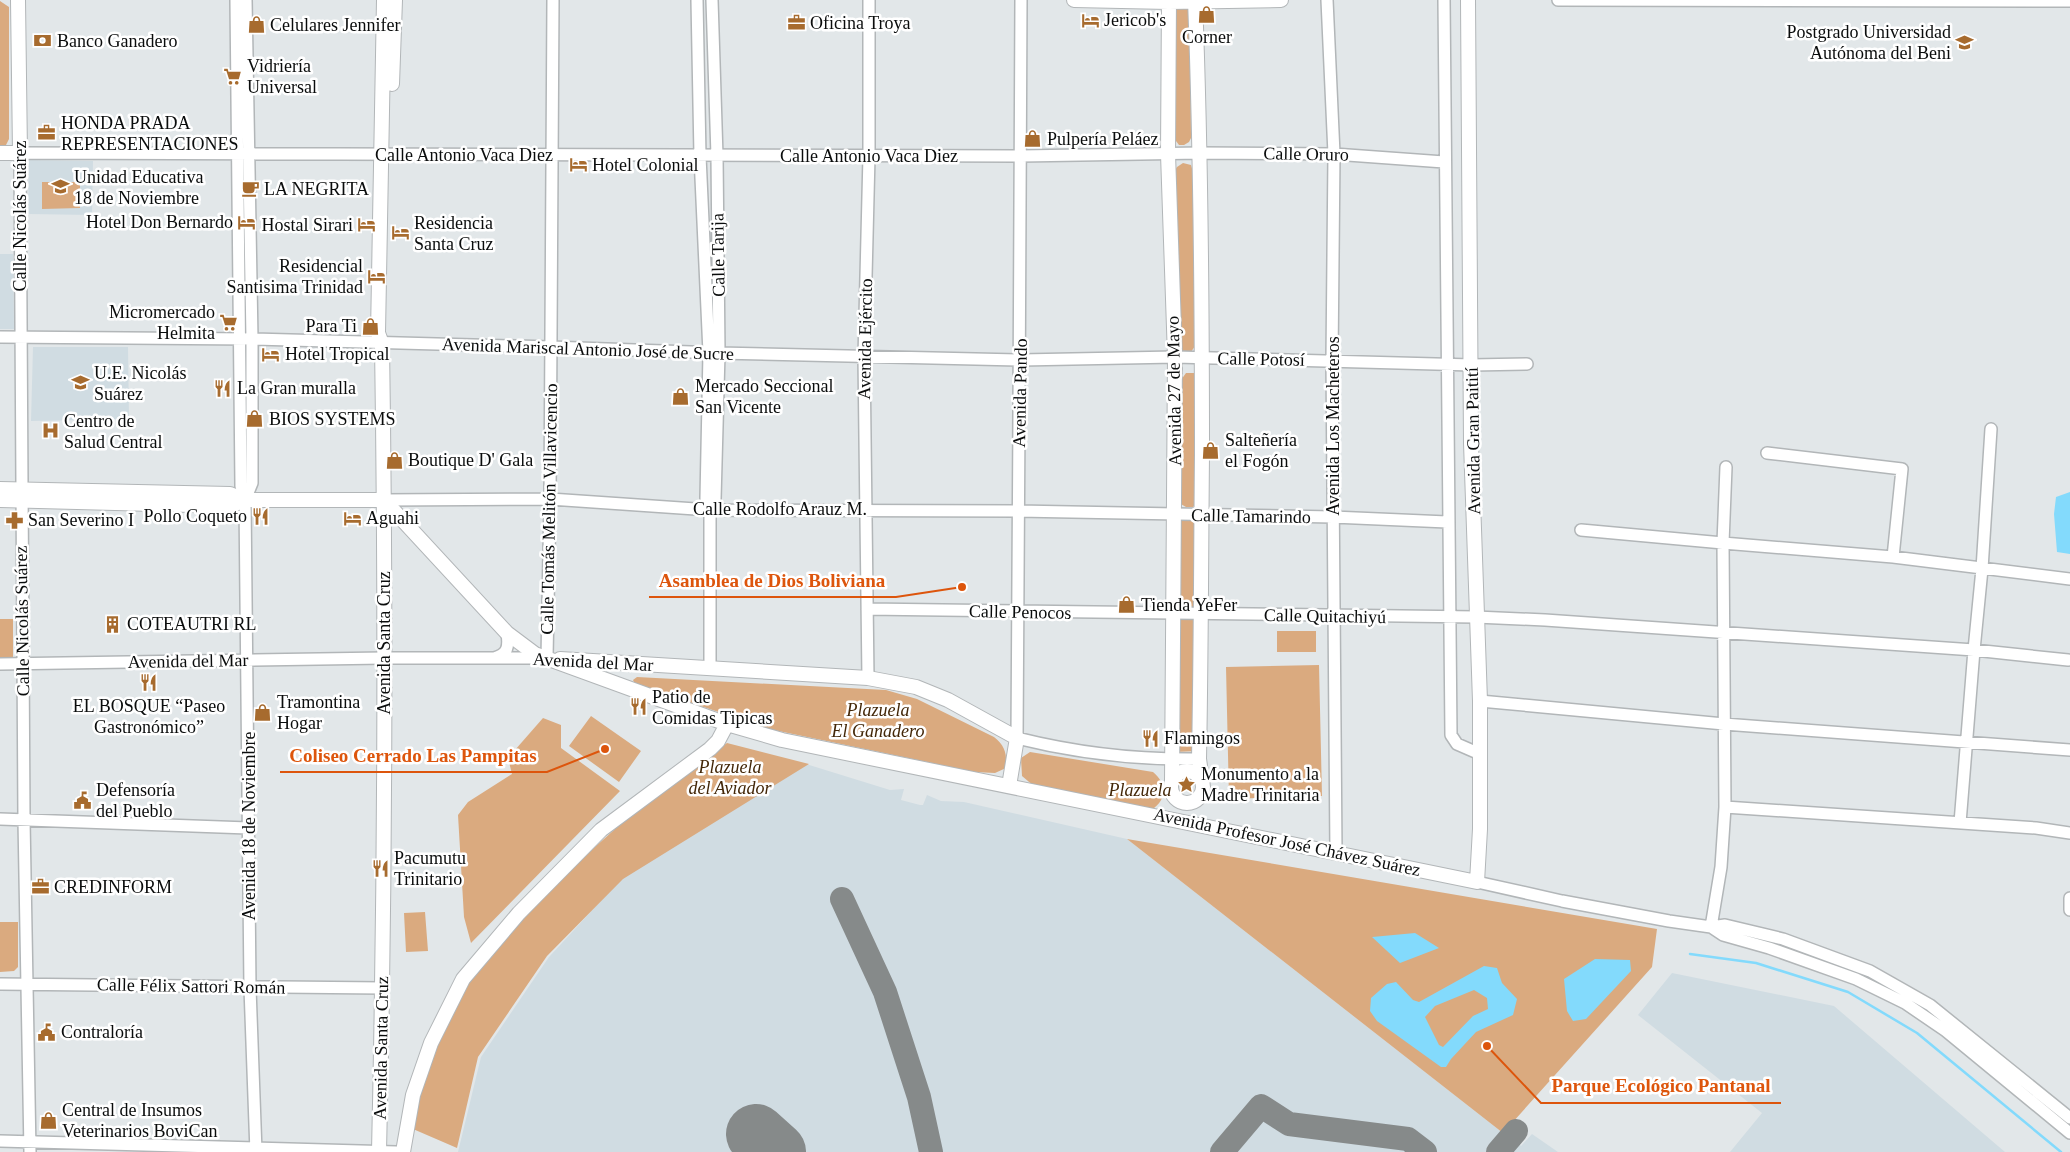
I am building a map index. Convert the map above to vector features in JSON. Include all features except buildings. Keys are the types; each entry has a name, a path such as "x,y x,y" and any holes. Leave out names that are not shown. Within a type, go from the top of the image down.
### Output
{"main road":[{"name":"Calle Nicolás Suárez","path":"18,0 20,153"},
{"name":"Avenida Santa Cruz","path":"380,1152 383,988 384,658 382,344 386,334 384,0"},
{"name":"Avenida Santa Cruz","path":"385,155 395,0"},
{"path":"1074,0 1281,0"},
{"name":"Avenida Gran Paitití","path":"1468,0 1472,365 1471,443 1480,701 1480,828 1477,882"},
{"name":"Avenida 27 de Mayo","path":"1169,1 1168,154 1175,357 1172,782"},
{"name":"Avenida 27 de Mayo","path":"1195,1 1200,153 1202,358 1202,615 1199,760 1202,780"},
{"name":"Calle Antonio Vaca Diez","path":"0,153 20,153"},
{"path":"0,489 21,496"},
{"path":"0,500 21,496 230,494 245,500 384,500"},
{"name":"Avenida Profesor José Chávez Suárez","path":"384,500 507,633 535,654 727,724 782,740 1477,882"},
{"name":"Avenida del Mar","path":"547,658 868,678 916,687 948,700 1017,738"},
{"path":"618,685 611,674 612,669 618,664 626,662"},
{"path":"403,1152 413,1095 430,1043 463,979 519,913 601,830 710,749 718,741 727,724"},
{"name":"Avenida Pando","path":"1009,786 1017,738"},
{"path":"1189,771 1202,780 1203,791 1193,802 1188,803 1178,800 1171,788 1172,782 1178,774 1189,771"},
{"path":"1184,821 1188,803"}],"street":[{"name":"Avenida 18 de Noviembre","path":"236,0 252,340 252,483 245,500"},
{"name":"Avenida 18 de Noviembre","path":"246,0 240,339 241,486 245,500 250,988 256,1150"},
{"name":"Calle Tomás Melitón Villavicencio","path":"547,658 550,499 553,0"},
{"name":"Calle Tarija","path":"697,0 700,156 714,353"},
{"name":"Calle Tarija","path":"710,669 710,510 715,499 714,353 717,156 712,0"},
{"name":"Avenida Ejército","path":"868,678 864,357 869,156 869,0"},
{"name":"Avenida Pando","path":"1017,738 1021,360 1021,0"},
{"name":"Avenida Los Macheteros","path":"1327,0 1334,154 1332,360 1336,852"},
{"path":"1444,0 1450,735 1457,744 1480,754"},
{"path":"1558,0 2070,1"},
{"name":"Calle Antonio Vaca Diez","path":"20,153 700,156 1168,154"},
{"name":"Calle Nicolás Suárez","path":"20,153 24,820 30,1147"},
{"name":"Calle Oruro","path":"1168,154 1334,154 1444,162"},
{"name":"Avenida Mariscal Antonio José de Sucre","path":"0,338 240,339 1021,360 1175,357"},
{"name":"Calle Potosí","path":"1175,357 1472,365 1527,364"},
{"path":"1960,823 1982,569 1991,429"},
{"path":"1767,453 1902,469 1893,557"},
{"path":"1711,927 1721,867 1725,807 1723,543 1726,467"},
{"name":"Calle Rodolfo Arauz M.","path":"384,500 550,499 710,510 865,509 1175,514"},
{"name":"Calle Tamarindo","path":"1175,514 1201,516 1333,517 1447,522"},
{"path":"1581,530 1893,557 2070,579"},
{"name":"Calle Penocos","path":"867,609 1018,613 1174,614"},
{"name":"Calle Quitachiyú","path":"1174,614 1545,620 1974,650 2068,660"},
{"path":"492,658 502,655 507,651 509,644 507,633"},
{"name":"Avenida del Mar","path":"0,664 384,658 547,658"},
{"path":"1480,701 1724,724 2070,750"},
{"name":"Avenida del Mar","path":"1017,738 1062,750 1149,759 1199,760"},
{"path":"1725,807 2036,828 2070,833"},
{"path":"0,819 248,828"},
{"path":"1477,882 1562,901 1711,927 1724,925 1783,939 1870,971 1898,985 1930,1005 2070,1118"},
{"path":"2070,898 2070,910"},
{"path":"1711,927 1723,935 1769,948 1856,979 1905,1003 1946,1030 2070,1133"},
{"name":"Calle Félix Sattori Román","path":"0,984 383,988"},
{"path":"0,1141 30,1147 396,1152"}],"shaded area":[{"name":"Unidad Educativa 18 de Noviembre","path":"29,160 93,161 92,215 28,214"},
{"path":"0,254 13,254 14,329 0,329"},
{"name":"U.E. Nicolás Suárez","path":"33,347 128,347 129,419 31,421"},
{"path":"806,764 890,790 904,789 901,800 920,805 923,805 927,795 941,801 964,802 1127,839 1503,1133 1511,1126 1522,1136 1517,1142 1521,1146 1532,1134 1558,1152 458,1152 481,1057 549,957 622,878"},
{"path":"1672,973 1834,1006 2005,1152 1730,1152 1762,1113 1638,1015"}],"green space":[{"path":"0,1 9,7 9,139 5,147 0,147"},
{"path":"1172,6 1190,6 1191,138 1184,145 1179,145 1176,141"},
{"path":"1183,163 1191,165 1193,172 1195,346 1191,352 1183,353 1179,351 1174,172"},
{"path":"42,182 80,182 80,208 42,209"},
{"path":"1186,373 1194,373 1199,379 1198,502 1193,507 1186,507 1179,503 1181,380"},
{"path":"1179,519 1198,519 1199,611 1176,610"},
{"path":"1177,617 1198,620 1199,751 1174,752"},
{"path":"0,619 13,619 13,657 0,657"},
{"path":"1277,631 1316,631 1316,652 1277,652"},
{"path":"1319,665 1322,796 1229,799 1226,667"},
{"name":"Plazuela El Ganadero","path":"637,677 886,690 917,699 994,737 1004,750 1006,768 995,773 975,772 769,729 635,684 633,680"},
{"path":"591,716 641,751 619,782 569,746"},
{"path":"543,718 561,725 561,748 620,791 471,943 464,917 458,815 468,802 512,774 508,758"},
{"name":"Plazuela del Aviador","path":"727,743 809,764 623,879 547,956 478,1057 457,1148 413,1129 416,1097 435,1042 468,980 504,936 595,847 652,796"},
{"name":"Plazuela","path":"1030,752 1153,772 1161,783 1163,794 1158,804 1147,812 1035,787 1022,776 1021,758"},
{"path":"1127,839 1657,929 1652,967 1503,1133"},
{"path":"425,912 428,951 406,952 404,913"},
{"path":"0,922 18,922 18,967 14,971 0,972"}],"water":[{"path":"2070,492 2070,554 2057,552 2054,514 2056,497"},
{"path":"1415,933 1439,948 1400,963 1372,937"},
{"path":"1595,959 1630,960 1631,971 1586,1019 1573,1021 1567,1011 1564,979"},
{"path":"1484,966 1497,968 1502,983 1517,999 1513,1015 1476,1032 1446,1067 1441,1067 1377,1021 1370,1011 1371,998 1387,984 1396,982 1413,1000 1419,1002","holes":["1474,990 1487,998 1488,1009 1473,1016 1443,1047 1439,1045 1425,1017 1435,1006"]}],"waterway":[{"path":"1690,954 1756,963 1848,992 1917,1033 2061,1152"}],"taxiway":[{"path":"842,899 885,992 919,1097 931,1152"},
{"path":"1222,1152 1261,1106 1289,1124 1408,1139 1425,1152"},
{"path":"1498,1152 1516,1131"}],"runway":[{"path":"756,1134 776,1152"}],"place":[{"name":"Corner","path":"1207,14"},
{"name":"Jericob's","path":"1090,20"},
{"name":"Oficina Troya","path":"796,23"},
{"name":"Celulares Jennifer","path":"256,25"},
{"name":"Banco Ganadero","path":"43,41"},
{"name":"Postgrado Universidad Autónoma del Beni","path":"1965,42"},
{"name":"Vidriería Universal","path":"233,76"},
{"name":"HONDA PRADA REPRESENTACIONES","path":"47,133"},
{"name":"Pulpería Peláez","path":"1033,139"},
{"name":"Hotel Colonial","path":"578,165"},
{"name":"Unidad Educativa 18 de Noviembre","path":"60,187"},
{"name":"LA NEGRITA","path":"250,189"},
{"name":"Hotel Don Bernardo","path":"247,222"},
{"name":"Hostal Sirari","path":"367,225"},
{"name":"Residencia Santa Cruz","path":"400,233"},
{"name":"Residencial Santisima Trinidad","path":"377,276"},
{"name":"Micromercado Helmita","path":"229,322"},
{"name":"Para Ti","path":"371,326"},
{"name":"Hotel Tropical","path":"271,354"},
{"name":"U.E. Nicolás Suárez","path":"80,383"},
{"name":"La Gran muralla","path":"223,388"},
{"name":"Mercado Seccional San Vicente","path":"681,396"},
{"name":"BIOS SYSTEMS","path":"255,419"},
{"name":"Centro de Salud Central","path":"50,431"},
{"name":"Salteñería el Fogón","path":"1211,450"},
{"name":"Boutique D' Gala","path":"394,460"},
{"name":"Pollo Coqueto","path":"261,516"},
{"name":"Aguahi","path":"352,518"},
{"name":"San Severino I","path":"14,520"},
{"name":"Asamblea de Dios Boliviana","path":"962,587"},
{"name":"Tienda YeFer","path":"1127,605"},
{"name":"COTEAUTRI RL","path":"113,624"},
{"name":"EL BOSQUE “Paseo Gastronómico”","path":"149,683"},
{"name":"Patio de Comidas Tipicas","path":"638,707"},
{"name":"Tramontina Hogar","path":"263,712"},
{"name":"Flamingos","path":"1150,738"},
{"name":"Coliseo Cerrado Las Pampitas","path":"605,749"},
{"name":"Monumento a la Madre Trinitaria","path":"1187,784"},
{"name":"Defensoría del Pueblo","path":"82,800"},
{"name":"Pacumutu Trinitario","path":"380,868"},
{"name":"CREDINFORM","path":"40,887"},
{"name":"Contraloría","path":"47,1032"},
{"name":"Parque Ecológico Pantanal","path":"1487,1046"},
{"name":"Central de Insumos Veterinarios BoviCan","path":"48,1120"}]}
